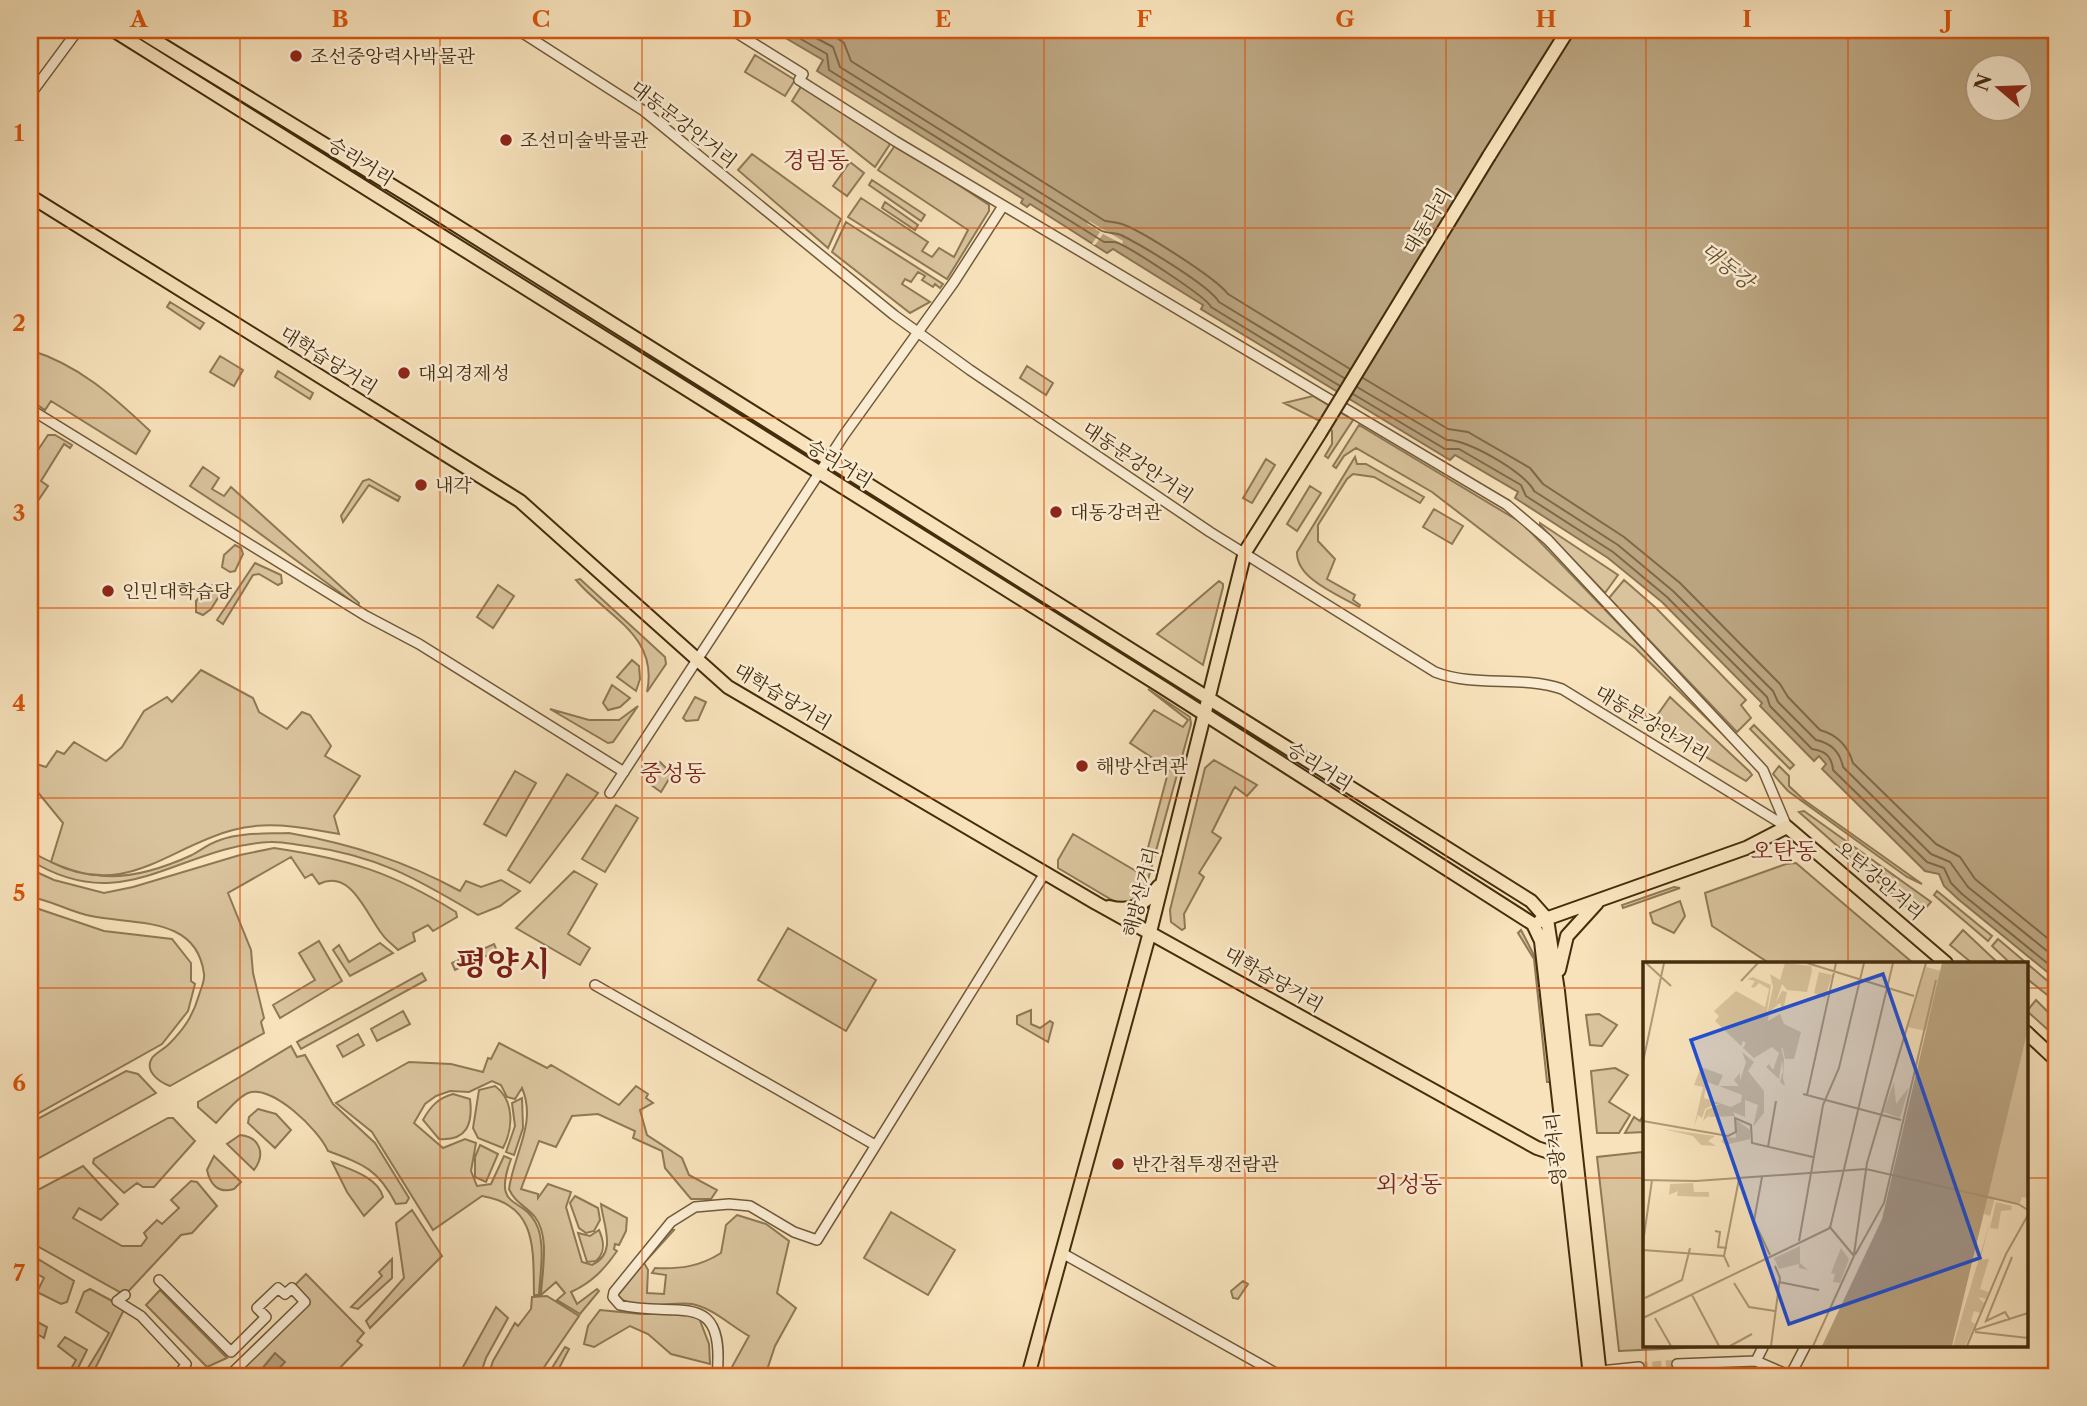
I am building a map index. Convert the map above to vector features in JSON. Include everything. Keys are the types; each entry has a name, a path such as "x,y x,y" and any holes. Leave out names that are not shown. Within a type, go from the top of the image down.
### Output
{"main road":[{"name":"승리거리","path":"113,30 1205,714 1533,923"},
{"name":"승리거리","path":"138,30 1487,872 1531,901 1547,919"},
{"name":"대동다리","path":"1320,432 1568,30"},
{"name":"대학습당거리","path":"30,196 520,501 729,687 1096,903 1500,1129 1547,1152 1565,1152"},
{"name":"해방산거리","path":"1028,1376 1150,932 1245,552 1320,432"},
{"path":"1533,923 1746,848 1787,827"},
{"name":"오탄강안거리","path":"1787,827 1945,962"},
{"path":"1096,903 1132,909 1148,900 1163,880"},
{"path":"1559,991 1559,964 1567,936 1602,898"},
{"name":"영광거리","path":"1547,919 1559,991 1595,1374"},
{"name":"영광거리","path":"1533,923 1541,941 1565,1152 1595,1374"},
{"path":"2028,1034 2057,1060"}],"street":[{"path":"30,95 78,30"},
{"name":"대동문강안거리","path":"518,30 644,111 916,332 1210,532 1435,672 1467,681 1544,684 1562,689 1787,827"},
{"path":"732,30 803,74 799,80 1003,206 1507,505 1548,540 1763,770 1787,827"},
{"path":"610,793 829,459 946,293 1003,206"},
{"path":"30,409 366,616 419,644 624,772"},
{"path":"717,1376 716,1335 706,1317 693,1311 620,1305 613,1297 618,1285 671,1222 695,1207 742,1204 794,1232 817,1240 1045,873"},
{"path":"595,985 875,1146"},
{"path":"1062,1253 1281,1376"},
{"path":"159,1280 231,1352 265,1317 257,1308 278,1287 285,1294 292,1288 305,1302 229,1376"},
{"path":"125,1295 117,1301 141,1316 186,1364 182,1370 198,1376"},
{"path":"1756,1361 1764,1346"},
{"path":"1677,1364 1756,1361 1791,1376 1806,1346"},
{"path":"1560,1376 1639,1367"}],"shaded area":[{"path":"755,55 795,80 785,96 745,72"},
{"path":"802,85 892,141 875,167 792,101"},
{"path":"896,144 989,205 989,211 947,279 848,217 861,198 928,242 922,251 932,257 939,248 954,257 968,230 878,170"},
{"path":"752,154 841,219 828,248 738,170"},
{"path":"850,162 864,173 847,196 833,186"},
{"path":"872,180 925,215 921,221 869,185"},
{"path":"885,202 918,225 915,230 882,208"},
{"path":"846,222 943,284 940,288 935,284 933,287 922,280 925,276 918,272 911,282 905,279 902,284 930,302 910,313 832,252"},
{"path":"170,302 204,323 200,329 167,307"},
{"path":"30,350 64,364 95,383 150,431 136,454 51,401 45,410 30,400"},
{"path":"220,356 243,370 234,386 210,372"},
{"path":"1027,366 1053,383 1046,395 1020,378"},
{"path":"278,371 313,393 310,399 275,377"},
{"path":"1313,396 1353,420 1328,458 1325,456 1332,444 1332,431 1318,420 1284,403"},
{"path":"1359,425 1522,523 1746,757 1635,648 1432,492 1356,448 1344,456 1336,468 1333,466"},
{"path":"48,435 55,435 72,445 70,448 64,444 41,481 48,486 33,508 30,506 30,462"},
{"path":"1355,457 1357,464 1366,464 1424,497 1420,503 1374,477 1353,474 1347,479 1318,525 1318,541 1335,559 1327,579 1355,595 1353,600 1359,607 1311,578 1303,570 1297,552"},
{"path":"1266,459 1275,465 1252,503 1243,498"},
{"path":"203,467 219,478 212,489 224,496 231,487 359,603 358,606 240,519 190,486"},
{"path":"369,479 400,497 398,501 369,485 343,522 341,516 363,481"},
{"path":"1310,486 1321,493 1297,531 1287,524"},
{"path":"1434,509 1463,526 1452,544 1423,527"},
{"path":"1540,525 1618,575 1605,593"},
{"path":"235,545 241,548 243,554 235,571 230,572 222,567 224,555"},
{"path":"255,563 281,575 282,583 278,585 259,574 253,575 223,624 217,620"},
{"path":"580,579 665,657 666,664 647,692 649,672 638,641 628,628 576,580"},
{"path":"1624,580 1656,608 1746,700 1741,705 1751,718 1737,732 1609,598"},
{"path":"1219,581 1223,587 1203,665 1157,634"},
{"path":"216,584 223,590 211,609 203,615 196,612 196,601 210,586"},
{"path":"498,585 514,596 493,628 477,617"},
{"path":"632,660 639,666 640,679 636,691 617,677"},
{"path":"201,670 253,698 259,712 287,729 302,712 310,715 331,746 325,756 360,776 334,816 339,834 286,826 247,827 210,838 146,867 124,873 102,875 78,872 51,862 63,823 36,790 33,763 46,767 57,751 64,754 74,742 106,761 122,747 144,711 167,697 172,702"},
{"path":"612,685 630,698 620,707 608,710 603,703"},
{"path":"1148,689 1190,717 1191,724 1146,887 1137,902 1122,904 1058,868 1058,860 1073,834 1141,874 1169,769 1130,743 1154,710 1183,727 1188,720"},
{"path":"695,697 706,702 698,720 686,721 683,718"},
{"path":"1670,697 1749,771 1752,775 1746,781 1651,724"},
{"path":"638,706 613,742 608,743 550,709 589,720 619,720"},
{"path":"1754,725 1794,765 1790,769 1750,729"},
{"path":"1214,760 1257,785 1247,796 1235,787 1233,790 1212,832 1221,838 1199,873 1204,877 1184,914 1185,928 1182,930 1171,922 1170,910 1205,768"},
{"path":"660,762 672,774 661,792 647,782"},
{"path":"1779,766 1789,776 1789,786 1804,800 1922,884 1907,877 1788,791 1773,774"},
{"path":"515,771 536,783 506,836 484,824"},
{"path":"567,774 598,793 530,883 508,870"},
{"path":"616,805 638,818 605,872 582,859"},
{"path":"1804,811 1931,902 1918,917 1799,812"},
{"path":"289,833 334,842 377,855 460,891 466,881 481,887 501,880 520,891 500,906 478,915 436,890 377,863 333,850 279,842 237,846 151,875 123,881 94,883 64,876 30,860 30,851 71,870 91,875 129,875 170,864 228,837"},
{"path":"274,848 325,857 369,869 433,898 456,912 457,917 433,931 428,925 413,933 415,941 398,950 384,936 349,888 340,882 319,884 312,874 305,878 291,857 228,893 251,950 253,973 264,1018 261,1022 264,1033 170,1086 157,1079 151,1072 150,1063 179,1033 194,1009 204,979 199,955 190,942 161,927 91,916 30,897 30,869 54,880 104,893"},
{"path":"1796,863 1912,962 1767,962 1712,926 1705,893 1786,864"},
{"path":"574,871 597,884 568,934 590,948 580,965 516,928"},
{"path":"1674,887 1680,888 1623,908 1622,905"},
{"path":"1937,891 1992,936 1988,941 1934,895"},
{"path":"1680,901 1685,916 1674,933 1653,923 1650,913"},
{"path":"30,906 104,931 172,939 191,963 191,981 195,984 188,1011 162,1044 30,1118"},
{"path":"788,928 876,980 846,1031 758,980"},
{"path":"1521,930 1536,959 1551,1082 1547,1082 1534,959 1518,933"},
{"path":"1963,930 1997,962 1971,962 1950,945"},
{"path":"1998,939 2025,962 2009,962 1992,946"},
{"path":"319,941 342,981 280,1018 273,1005 315,980 299,953"},
{"path":"380,943 393,953 350,976 333,950 339,945 349,962"},
{"path":"494,944 497,951 455,970 452,963"},
{"path":"2028,964 2057,989 2051,998 2028,980"},
{"path":"422,973 426,980 301,1049 297,1042"},
{"path":"2036,1000 2057,1021 2057,1038 2028,1012"},
{"path":"1031,1010 1031,1024 1040,1028 1050,1021 1053,1023 1048,1042 1017,1024 1017,1016"},
{"path":"403,1011 410,1024 377,1041 371,1029"},
{"path":"1599,1014 1617,1025 1602,1046 1590,1045 1586,1015"},
{"path":"358,1034 364,1045 343,1057 337,1046"},
{"path":"499,1043 547,1068 551,1065 619,1105 636,1086 648,1094 646,1098 653,1103 640,1110 647,1135 682,1158 689,1175 717,1190 711,1199 691,1199 665,1168 662,1151 633,1138 635,1131 598,1114 572,1116 556,1147 539,1141 521,1189 538,1194 538,1198 548,1184 571,1192 566,1207 582,1262 592,1265 605,1253 607,1238 601,1204 627,1218 626,1231 619,1245 615,1244 614,1249 617,1251 612,1258 591,1280 571,1292 577,1304 597,1289 599,1291 580,1314 557,1300 565,1293 556,1282 541,1295 544,1244 540,1225 509,1189 526,1126 526,1101 522,1088 515,1099 507,1097 501,1085 492,1081 469,1092 450,1091 425,1104 414,1123 443,1148 465,1139 476,1143 471,1171 477,1186 491,1184 504,1156 511,1159 506,1176 507,1196 532,1217 540,1236 542,1261 539,1295 534,1295 529,1232 514,1209 500,1201 482,1196 433,1230 372,1132 336,1103 409,1062 451,1064 483,1072 488,1058 491,1059"},
{"path":"291,1046 297,1057 305,1055 333,1104 375,1143 409,1198 406,1203 396,1204 383,1183 368,1169 328,1151 305,1121 269,1095 258,1092 244,1095 216,1123 198,1107 198,1102"},
{"path":"1615,1068 1628,1075 1609,1102 1630,1115 1619,1133 1597,1133 1591,1071"},
{"path":"126,1071 138,1074 156,1093 30,1163 30,1123"},
{"path":"495,1086 509,1107 509,1132 503,1148 478,1138 473,1128 479,1090"},
{"path":"453,1094 470,1099 469,1123 462,1134 439,1139 423,1120 435,1104"},
{"path":"522,1098 523,1128 514,1155 506,1152 515,1126 512,1103"},
{"path":"258,1109 276,1114 291,1130 275,1148 248,1123 249,1117"},
{"path":"1643,1116 1643,1132 1625,1133 1634,1117 1640,1121"},
{"path":"168,1118 173,1118 195,1141 154,1187 143,1187 137,1183 124,1193 93,1163 94,1159"},
{"path":"240,1135 252,1139 259,1147 260,1158 254,1170 227,1144"},
{"path":"480,1145 498,1154 486,1182 475,1177 475,1157"},
{"path":"1642,1152 1643,1346 1706,1347 1619,1351 1597,1157"},
{"path":"214,1156 241,1182 234,1189 219,1189 210,1180 207,1170"},
{"path":"332,1162 369,1179 380,1190 383,1197 364,1216 347,1192"},
{"path":"83,1166 118,1204 101,1220 79,1208 73,1218 122,1246 141,1246 147,1238 144,1233 157,1220 162,1224 179,1208 171,1200 191,1181 197,1182 217,1206 192,1233 181,1235 125,1295 30,1242 30,1194"},
{"path":"575,1196 598,1208 600,1220 594,1231 586,1233 579,1228 570,1203"},
{"path":"412,1210 442,1256 370,1328 366,1321 404,1278 396,1223"},
{"path":"891,1212 955,1250 928,1295 864,1258"},
{"path":"737,1215 766,1224 789,1241 777,1293 796,1308 775,1346 765,1376 727,1376 749,1336 715,1313 700,1306 683,1303 642,1306 624,1301 618,1295 671,1229 674,1230 644,1263 648,1270 647,1293 664,1294 666,1275 652,1273 655,1268 689,1266 721,1253 726,1225"},
{"path":"599,1230 603,1250 596,1261 587,1262 578,1233 590,1236"},
{"path":"30,1254 74,1281 67,1302 61,1304 37,1292 44,1278 30,1270"},
{"path":"392,1259 392,1278 358,1309 351,1307 382,1276 379,1272"},
{"path":"306,1274 364,1333 357,1341 362,1345 332,1376 229,1376 305,1303 292,1288"},
{"path":"1243,1281 1248,1284 1238,1299 1233,1298 1231,1291"},
{"path":"90,1289 125,1308 91,1376 83,1376 109,1333 76,1312 84,1292"},
{"path":"160,1290 227,1358 207,1367 146,1305"},
{"path":"547,1296 579,1316 538,1376 488,1376 493,1361 515,1323 518,1326 531,1309 532,1297"},
{"path":"496,1307 508,1318 486,1358 480,1376 458,1376"},
{"path":"600,1310 641,1314 687,1313 699,1318 709,1344 710,1364 671,1354 648,1334 630,1326 594,1347 584,1344 588,1326"},
{"path":"30,1318 47,1327 44,1338 32,1331 30,1334"},
{"path":"65,1337 87,1350 74,1376 67,1376 76,1360 58,1346"},
{"path":"565,1347 569,1349 555,1376 547,1376"}],"water":[{"name":"대동강","path":"772,30 2057,30 2057,980 1958,899 1944,886 1939,874 1925,871 1822,769 1826,764 1819,756 1814,761 1760,706 1762,703 1662,602 1608,558 1515,498 1518,492 1455,455 1450,460 1201,309 1203,305 1113,249 1107,253 1030,204 1027,207 1021,203 1023,199 817,71 823,60"},
{"path":"275,1353 285,1362 272,1376 256,1376"}],"pier":[{"path":"1089,221 1123,241 1122,244 1103,234 1095,245 1092,244 1100,232 1087,224"}],"tunnel":[{"path":"1639,1367 1677,1364"}],"place":[{"name":"조선중앙력사박물관","path":"296,56"},
{"name":"조선미술박물관","path":"506,140"},
{"name":"대외경제성","path":"404,373"},
{"name":"내각","path":"421,485"},
{"name":"대동강려관","path":"1056,512"},
{"name":"인민대학습당","path":"108,591"},
{"name":"해방산려관","path":"1082,766"},
{"name":"반간첩투쟁전람관","path":"1118,1164"}],"district":[{"name":"경림동","path":"816,160"},
{"name":"중성동","path":"673,773"},
{"name":"오탄동","path":"1784,851"},
{"name":"평양시","path":"503,963"},
{"name":"외성동","path":"1409,1184"}]}
